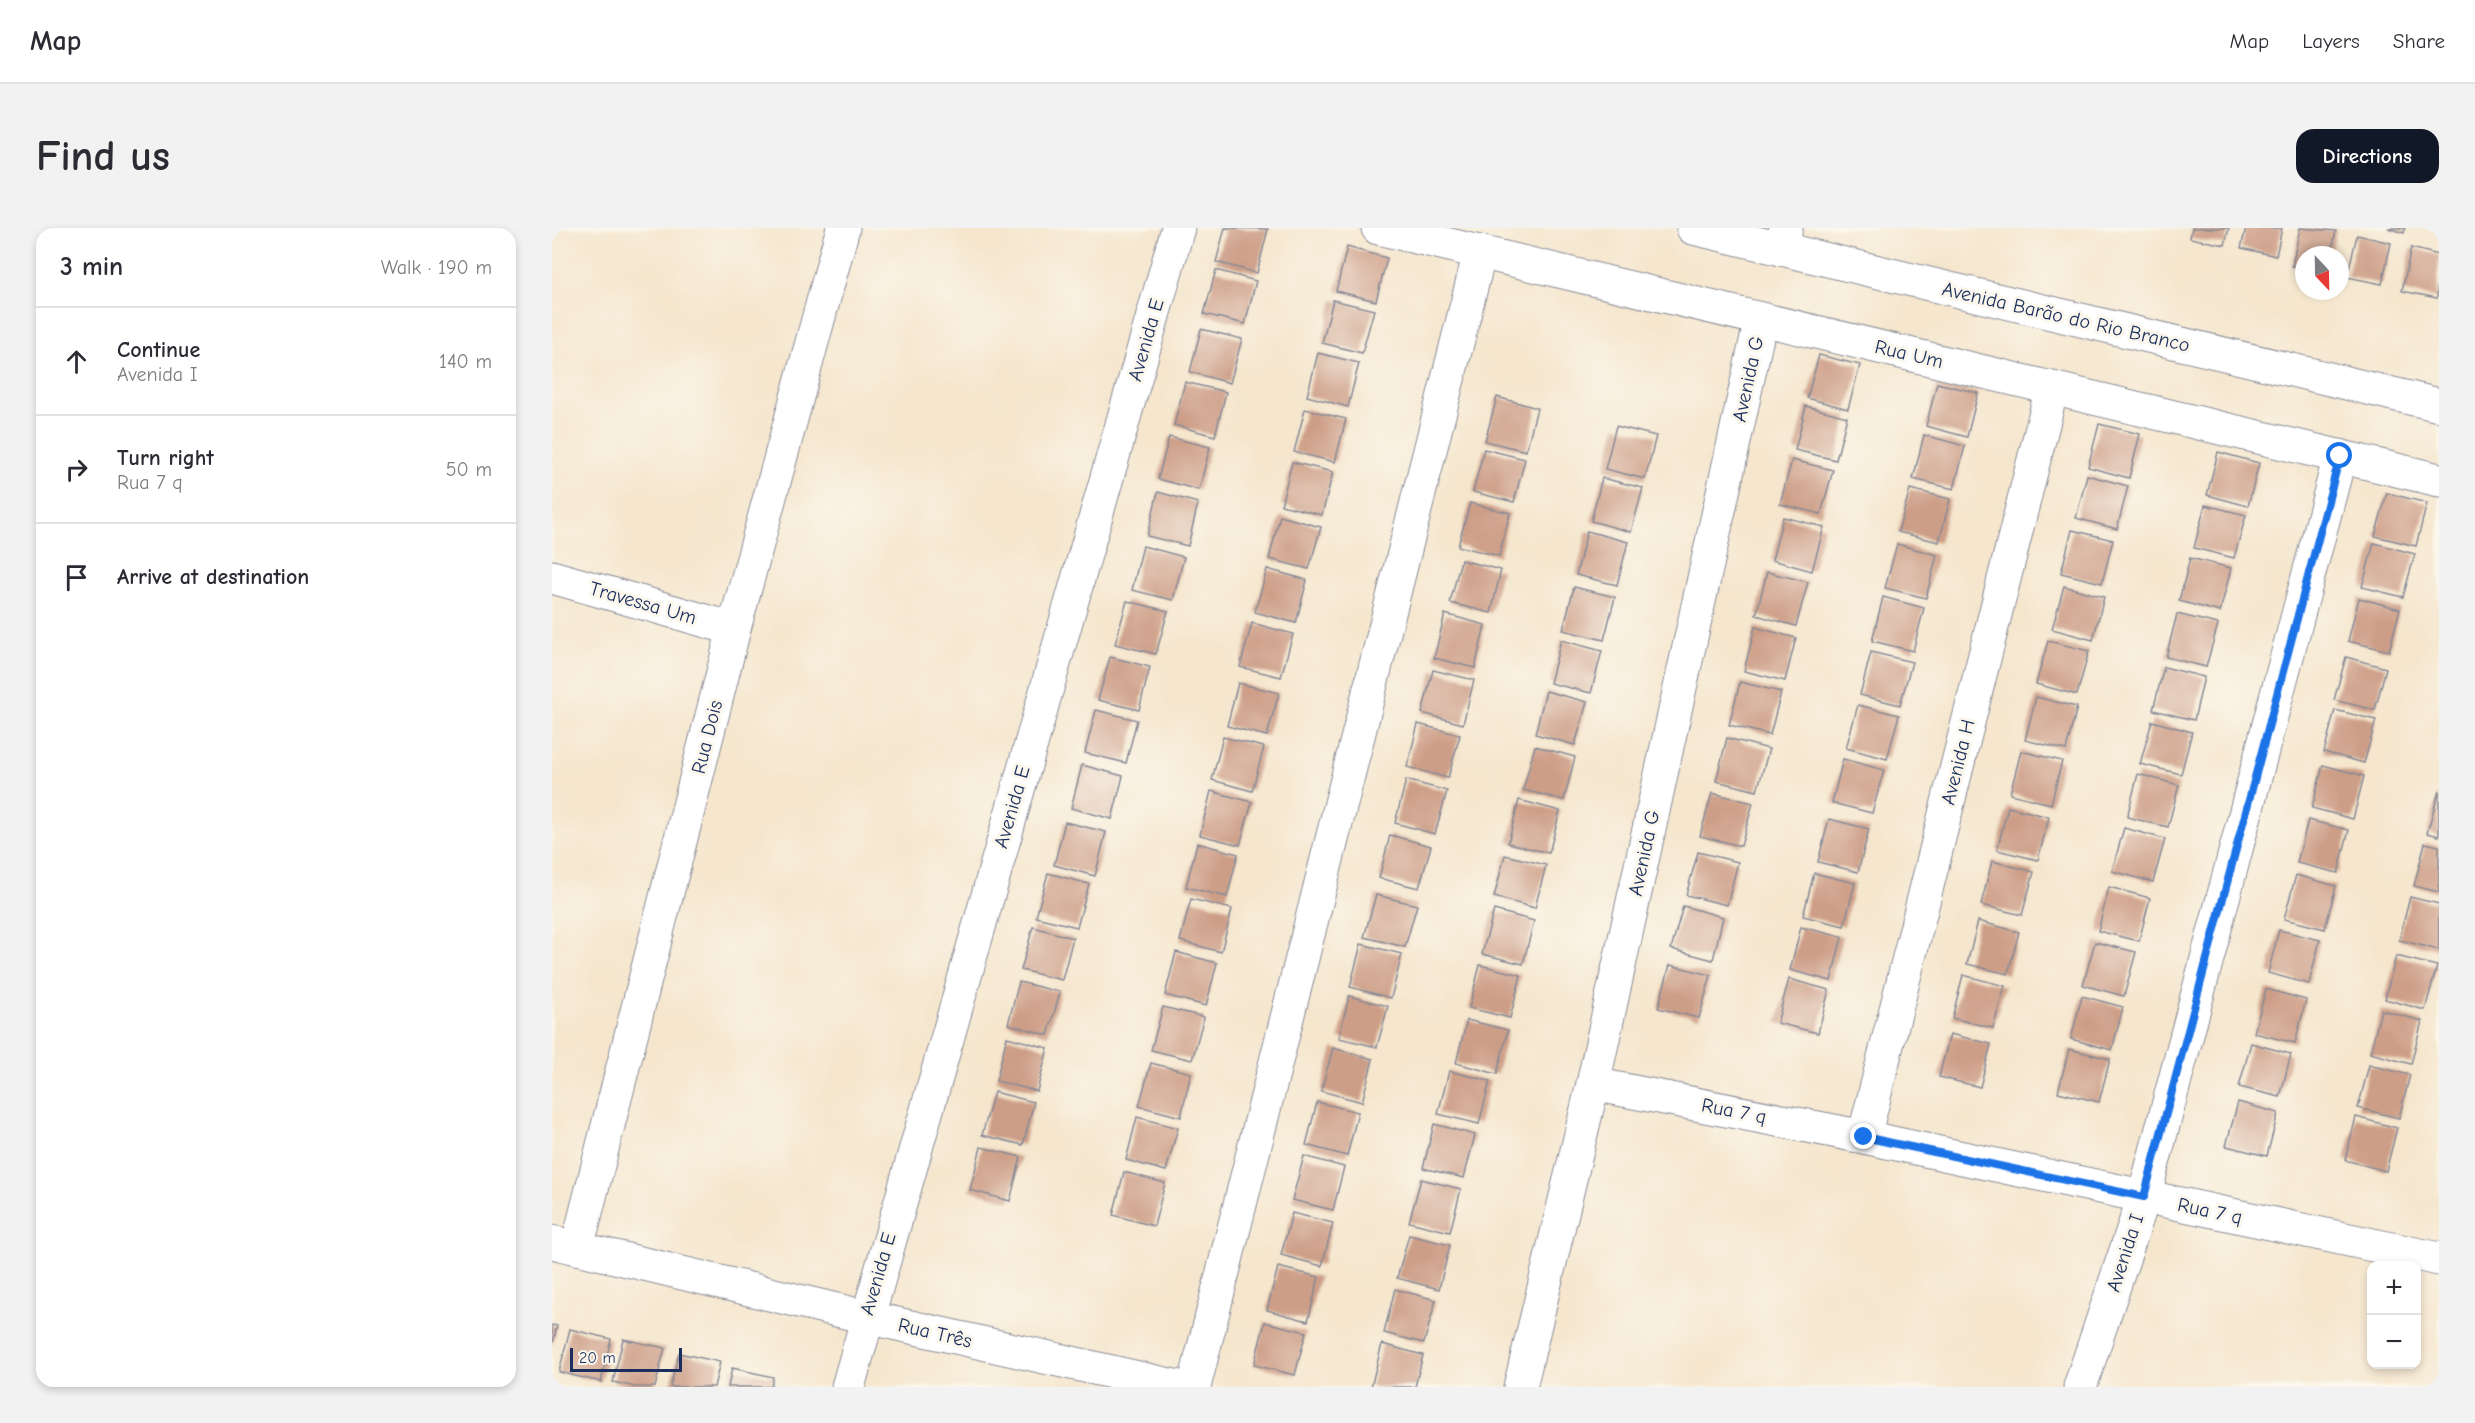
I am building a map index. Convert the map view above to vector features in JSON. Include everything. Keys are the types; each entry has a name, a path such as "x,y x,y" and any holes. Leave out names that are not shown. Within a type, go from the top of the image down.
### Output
{"street":[{"name":"Rua Dois","path":"565,1245 843,228"},
{"name":"Avenida E","path":"848,1387 866,1317 1178,228"},
{"name":"Rua Um","path":"1378,228 2439,480"},
{"name":"Avenida Barão do Rio Branco","path":"1693,228 1783,239 2439,405"},
{"path":"1194,1387 1480,252"},
{"name":"Avenida G","path":"1520,1387 1593,1084 1761,319"},
{"name":"Avenida H","path":"1864,1137 2052,388"},
{"name":"Avenida I","path":"2080,1387 2144,1197 2340,456"},
{"name":"Travessa Um","path":"552,577 734,629"},
{"name":"Rua 7 q","path":"1593,1084 1864,1137 2144,1197 2438,1256"},
{"name":"Rua Três","path":"565,1245 866,1317 1179,1387"}],"building":[{"path":"1225,228 1268,229 1257,273 1216,262"},
{"path":"2192,228 2229,228 2225,245 2190,238"},
{"path":"2246,228 2282,228 2276,256 2241,248"},
{"path":"2300,228 2336,231 2333,246 2296,246"},
{"path":"2388,228 2405,228 2404,233"},
{"path":"2357,235 2391,243 2382,284 2349,277"},
{"path":"1347,247 1387,258 1376,301 1336,291"},
{"path":"2411,248 2439,255 2437,298 2402,291"},
{"path":"1216,270 1256,281 1245,324 1204,314"},
{"path":"1333,300 1374,310 1362,353 1322,343"},
{"path":"1201,329 1242,339 1230,383 1190,372"},
{"path":"1318,353 1359,363 1348,407 1307,396"},
{"path":"1819,355 1860,365 1848,409 1807,398"},
{"path":"1185,382 1226,392 1215,436 1174,425"},
{"path":"1937,383 1978,393 1967,437 1926,426"},
{"path":"1497,397 1537,408 1526,451 1485,441"},
{"path":"1806,406 1847,417 1836,460 1795,450"},
{"path":"1305,409 1346,419 1335,462 1294,452"},
{"path":"2099,424 2140,434 2129,478 2088,467"},
{"path":"1616,426 1656,436 1645,479 1605,469"},
{"path":"1924,435 1965,446 1954,489 1913,479"},
{"path":"1169,437 1210,447 1199,490 1158,479"},
{"path":"1484,449 1525,459 1514,502 1473,492"},
{"path":"2218,452 2259,463 2248,506 2207,495"},
{"path":"1792,460 1833,470 1821,514 1780,504"},
{"path":"1292,462 1333,472 1322,515 1281,505"},
{"path":"2087,475 2128,486 2117,529 2076,518"},
{"path":"1602,478 1643,488 1631,532 1591,521"},
{"path":"1910,489 1950,499 1939,542 1898,532"},
{"path":"1158,492 1198,503 1188,546 1147,536"},
{"path":"2387,493 2427,503 2416,546 2375,536"},
{"path":"1470,503 1510,513 1499,556 1458,546"},
{"path":"2205,505 2246,515 2234,558 2194,548"},
{"path":"1280,516 1321,527 1309,569 1269,559"},
{"path":"1783,517 1824,527 1812,571 1772,560"},
{"path":"2072,530 2113,540 2102,583 2061,573"},
{"path":"1587,531 1628,542 1617,585 1576,575"},
{"path":"2374,543 2415,554 2403,597 2362,587"},
{"path":"1897,544 1937,555 1926,598 1885,588"},
{"path":"1143,546 1184,557 1173,600 1132,590"},
{"path":"2190,558 2231,568 2220,612 2179,601"},
{"path":"1461,560 1501,570 1491,613 1450,603"},
{"path":"1267,569 1307,580 1296,623 1255,612"},
{"path":"1767,572 1808,582 1796,626 1756,615"},
{"path":"2064,586 2104,597 2093,640 2052,629"},
{"path":"1574,587 1615,597 1604,640 1563,630"},
{"path":"1883,597 1924,608 1913,651 1872,641"},
{"path":"2359,598 2400,609 2389,651 2348,641"},
{"path":"1127,601 1168,611 1156,654 1115,644"},
{"path":"1445,614 1485,625 1475,668 1434,658"},
{"path":"2177,614 2218,624 2206,667 2166,657"},
{"path":"1252,623 1293,634 1281,677 1240,667"},
{"path":"1755,627 1796,638 1785,681 1744,671"},
{"path":"1561,640 1602,651 1591,693 1550,683"},
{"path":"2048,641 2089,651 2077,695 2036,684"},
{"path":"1871,652 1912,662 1900,705 1860,695"},
{"path":"1110,657 1150,667 1139,710 1098,700"},
{"path":"2346,657 2386,668 2375,710 2334,700"},
{"path":"2164,667 2204,677 2194,720 2153,710"},
{"path":"1433,670 1474,680 1463,724 1422,713"},
{"path":"1740,682 1781,692 1770,735 1729,725"},
{"path":"1238,683 1279,693 1267,736 1227,726"},
{"path":"1546,691 1587,702 1575,745 1535,734"},
{"path":"2036,697 2077,707 2066,750 2025,740"},
{"path":"1858,705 1899,715 1887,759 1846,748"},
{"path":"1096,710 1137,720 1126,763 1085,753"},
{"path":"2335,710 2376,720 2364,763 2324,752"},
{"path":"2152,721 2192,732 2181,774 2140,764"},
{"path":"1418,724 1460,735 1448,778 1407,767"},
{"path":"1223,737 1264,747 1252,791 1212,780"},
{"path":"1727,738 1769,749 1757,791 1716,781"},
{"path":"1535,746 1575,757 1564,800 1523,790"},
{"path":"2021,751 2062,761 2051,804 2010,794"},
{"path":"1843,759 1884,770 1872,813 1832,803"},
{"path":"1082,765 1123,776 1112,819 1071,808"},
{"path":"2323,765 2364,776 2353,819 2312,808"},
{"path":"2138,774 2179,785 2168,827 2127,817"},
{"path":"1406,780 1447,791 1435,834 1395,823"},
{"path":"1211,791 1252,802 1240,845 1200,835"},
{"path":"2439,791 2439,836 2427,833"},
{"path":"1712,793 1753,803 1741,846 1700,836"},
{"path":"1519,800 1560,811 1549,853 1508,843"},
{"path":"2008,807 2049,817 2038,860 1997,850"},
{"path":"1829,819 1869,829 1858,872 1818,862"},
{"path":"2308,820 2349,830 2338,873 2297,863"},
{"path":"1065,822 1106,832 1095,876 1054,865"},
{"path":"2124,828 2165,839 2153,882 2112,871"},
{"path":"1390,835 1431,846 1419,888 1379,878"},
{"path":"1197,843 1238,854 1227,897 1186,887"},
{"path":"2425,843 2439,846 2439,892 2414,886"},
{"path":"1698,852 1738,862 1727,905 1686,895"},
{"path":"1505,855 1546,865 1535,908 1494,897"},
{"path":"1992,861 2034,872 2022,915 1981,905"},
{"path":"1048,873 1089,884 1077,927 1036,917"},
{"path":"1814,873 1855,883 1844,926 1803,916"},
{"path":"2296,875 2336,886 2325,929 2284,919"},
{"path":"2109,887 2150,898 2139,941 2098,931"},
{"path":"1376,895 1417,905 1405,947 1364,937"},
{"path":"2410,897 2439,904 2439,950 2399,940"},
{"path":"1191,899 1232,909 1221,952 1180,941"},
{"path":"1683,906 1723,917 1713,960 1671,949"},
{"path":"1494,910 1534,921 1523,964 1482,954"},
{"path":"1978,921 2019,932 2008,974 1967,964"},
{"path":"1033,927 1073,938 1062,980 1021,970"},
{"path":"1801,927 1842,937 1831,981 1790,970"},
{"path":"2279,930 2320,940 2309,984 2268,973"},
{"path":"2095,942 2136,952 2124,996 2083,985"},
{"path":"1361,944 1402,954 1391,998 1350,987"},
{"path":"1176,952 1217,963 1206,1006 1165,995"},
{"path":"2396,956 2437,966 2425,1010 2385,999"},
{"path":"1480,965 1521,975 1510,1018 1469,1008"},
{"path":"1670,965 1711,975 1699,1018 1658,1008"},
{"path":"1963,975 2005,986 1993,1028 1952,1018"},
{"path":"1789,979 1829,990 1818,1033 1777,1023"},
{"path":"1019,982 1060,992 1048,1035 1008,1024"},
{"path":"2266,989 2306,1000 2295,1043 2254,1033"},
{"path":"1349,996 1388,1006 1377,1047 1339,1038"},
{"path":"2082,996 2123,1007 2112,1050 2071,1039"},
{"path":"1163,1007 1204,1017 1192,1060 1151,1050"},
{"path":"2381,1010 2422,1021 2411,1064 2370,1053"},
{"path":"1467,1020 1508,1030 1497,1074 1456,1063"},
{"path":"1950,1034 1991,1044 1980,1087 1939,1077"},
{"path":"1007,1037 1048,1048 1037,1091 996,1081"},
{"path":"2251,1043 2291,1054 2280,1097 2239,1087"},
{"path":"1333,1048 1373,1059 1362,1102 1321,1091"},
{"path":"2069,1049 2110,1059 2099,1102 2058,1092"},
{"path":"1151,1063 1191,1073 1181,1117 1139,1106"},
{"path":"2369,1065 2410,1075 2399,1118 2358,1108"},
{"path":"1449,1071 1490,1081 1479,1124 1438,1114"},
{"path":"994,1092 1034,1102 1023,1145 982,1135"},
{"path":"1317,1102 1358,1112 1347,1156 1306,1145"},
{"path":"2238,1102 2278,1113 2267,1156 2226,1146"},
{"path":"1137,1117 1178,1128 1166,1171 1126,1160"},
{"path":"2356,1117 2397,1128 2386,1171 2345,1160"},
{"path":"1434,1124 1475,1135 1464,1178 1423,1168"},
{"path":"981,1147 1021,1157 1010,1201 970,1190"},
{"path":"1304,1156 1344,1167 1333,1210 1292,1200"},
{"path":"1124,1172 1165,1183 1154,1226 1113,1215"},
{"path":"1421,1179 1461,1189 1450,1232 1409,1222"},
{"path":"1292,1213 1333,1223 1322,1266 1281,1255"},
{"path":"1409,1235 1450,1245 1439,1289 1397,1278"},
{"path":"1278,1267 1319,1277 1308,1321 1267,1310"},
{"path":"1395,1289 1436,1300 1424,1343 1384,1333"},
{"path":"1265,1322 1306,1332 1295,1375 1254,1365"},
{"path":"552,1325 557,1326 553,1343 552,1342"},
{"path":"570,1329 611,1339 601,1382 559,1372"},
{"path":"623,1339 665,1348 655,1387 635,1387 613,1382"},
{"path":"1382,1344 1423,1355 1415,1387 1371,1387"},
{"path":"679,1353 720,1362 714,1387 670,1387"},
{"path":"732,1368 773,1377 771,1387 728,1387"}],"route":[{"path":"1864,1137 2144,1197 2340,456"}]}
